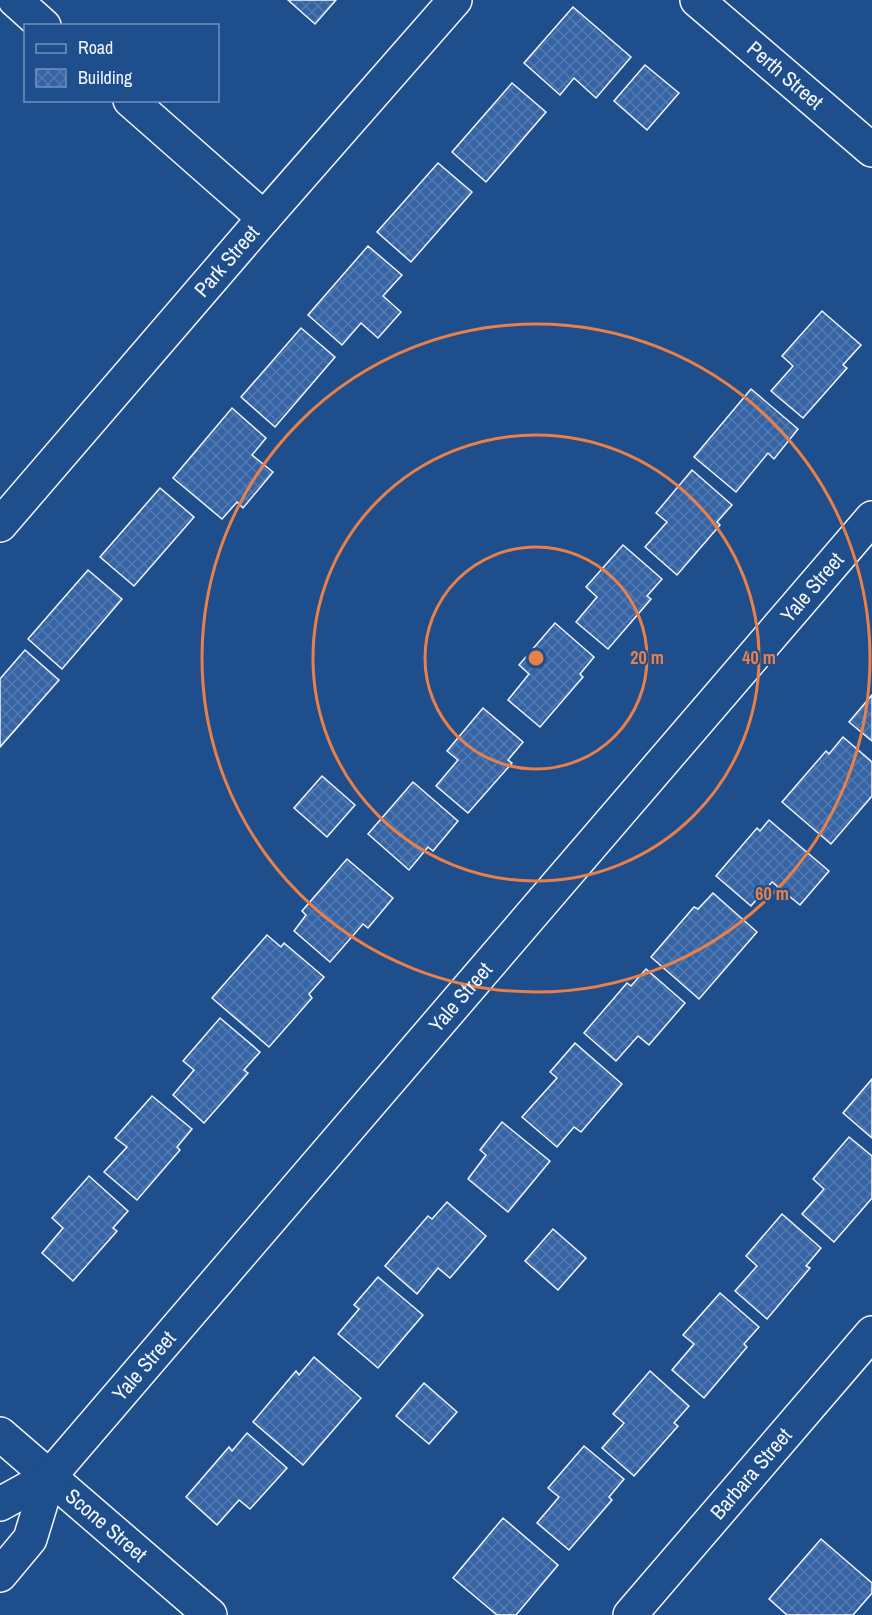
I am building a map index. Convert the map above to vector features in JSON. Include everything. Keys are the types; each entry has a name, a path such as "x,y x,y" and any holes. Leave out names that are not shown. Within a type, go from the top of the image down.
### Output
{"street":[{"path":"15,0 42,24"},
{"name":"Park Street","path":"0,525 455,0"},
{"name":"Perth Street","path":"697,0 872,150"},
{"path":"132,102 264,218"},
{"name":"Yale Street","path":"0,1504 49,1477 872,518"},
{"name":"Barbara Street","path":"630,1615 872,1333"},
{"name":"Scone Street","path":"0,1434 210,1615"},
{"name":"Yale Street","path":"0,1575 30,1539 49,1477"}],"building":[{"path":"288,0 336,0 315,24"},
{"path":"573,7 631,57 596,98 574,78 560,95 524,63"},
{"path":"645,65 679,93 647,130 614,101"},
{"path":"512,83 546,112 486,182 452,152"},
{"path":"438,163 472,192 411,262 377,232"},
{"path":"368,246 402,275 383,296 401,312 378,338 361,323 342,345 308,315"},
{"path":"822,311 861,345 843,365 847,368 803,418 771,391 793,366 782,356"},
{"path":"301,328 335,357 275,427 241,397"},
{"path":"751,389 798,429 774,459 768,453 736,492 694,457"},
{"path":"232,408 266,438 252,455 273,472 243,508 237,502 222,519 173,478"},
{"path":"692,470 732,505 717,522 720,525 677,575 645,547 667,522 656,513"},
{"path":"160,488 194,517 134,586 100,557"},
{"path":"623,545 662,579 647,596 651,599 608,649 576,622 597,597 586,587"},
{"path":"88,570 122,599 62,669 28,639"},
{"path":"555,623 594,657 580,674 583,677 540,727 508,700 529,674 519,665"},
{"path":"25,650 59,680 0,747 0,679"},
{"path":"872,695 872,741 849,722"},
{"path":"483,708 523,742 508,760 512,763 468,813 436,786 458,760 447,751"},
{"path":"843,737 872,762 872,796 831,844 782,802 826,751 829,754"},
{"path":"322,776 355,805 327,837 294,808"},
{"path":"413,782 458,821 433,851 428,847 409,870 368,834"},
{"path":"769,820 829,871 800,905 772,882 751,906 716,876 757,828 760,831"},
{"path":"347,859 393,898 368,928 363,924 330,962 294,931 306,915 302,911"},
{"path":"713,893 757,932 699,999 651,957 694,907 698,909"},
{"path":"267,935 281,947 284,943 324,977 309,994 312,998 269,1047 212,998"},
{"path":"646,969 685,1003 649,1045 638,1036 616,1061 584,1033 627,983 631,986"},
{"path":"220,1018 260,1052 244,1070 248,1073 204,1123 173,1095 194,1070 183,1061"},
{"path":"575,1043 622,1084 581,1132 574,1127 557,1147 522,1117 557,1078 550,1072"},
{"path":"872,1079 872,1138 843,1113"},
{"path":"152,1096 192,1129 177,1147 180,1150 137,1200 104,1172 127,1147 115,1138"},
{"path":"502,1122 550,1161 508,1212 468,1179 486,1155 480,1150"},
{"path":"849,1137 872,1156 872,1198 834,1242 802,1214 824,1189 813,1179"},
{"path":"89,1176 128,1211 113,1228 117,1231 73,1281 42,1253 63,1228 52,1218"},
{"path":"447,1202 486,1236 450,1278 438,1268 417,1294 385,1266 428,1216 432,1219"},
{"path":"782,1214 821,1248 806,1266 810,1268 767,1319 735,1291 757,1266 746,1256"},
{"path":"553,1229 586,1258 558,1290 525,1261"},
{"path":"378,1277 423,1315 378,1368 338,1334 359,1309 354,1305"},
{"path":"720,1293 759,1327 744,1344 747,1347 704,1398 672,1370 694,1344 683,1335"},
{"path":"314,1357 361,1398 303,1465 253,1422 296,1371 299,1375"},
{"path":"650,1371 689,1406 674,1423 678,1426 634,1476 602,1448 624,1423 613,1414"},
{"path":"424,1383 457,1412 429,1444 396,1416"},
{"path":"247,1433 287,1468 250,1509 239,1500 217,1525 186,1497 229,1447 232,1451"},
{"path":"584,1446 624,1479 609,1497 612,1500 569,1550 537,1523 559,1497 548,1488"},
{"path":"503,1518 558,1565 516,1615 497,1615 453,1578"},
{"path":"821,1539 872,1583 872,1593 853,1615 787,1615 769,1599"}]}
